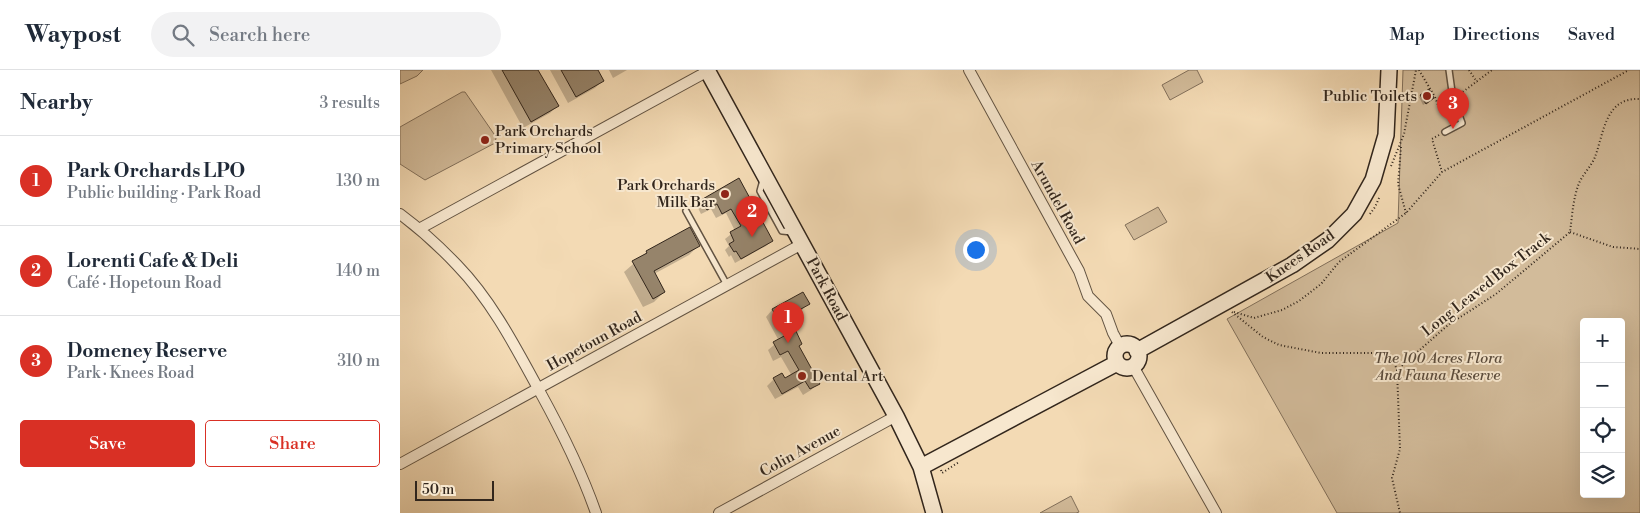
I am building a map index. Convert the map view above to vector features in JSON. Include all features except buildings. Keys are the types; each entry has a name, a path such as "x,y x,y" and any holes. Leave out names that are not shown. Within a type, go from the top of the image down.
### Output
{"street":[{"name":"Park Road","path":"708,70 896,416 921,467 934,513"},
{"path":"419,229 708,70"},
{"name":"Arundel Road","path":"969,70 1079,271 1088,296 1106,314 1113,334 1120,346"},
{"name":"Knees Road","path":"1137,351 1228,307 1328,240 1354,214 1373,180 1386,135 1389,70"},
{"path":"400,214 419,229 458,266 486,301 514,344 577,462 596,513"},
{"name":"Hopetoun Road","path":"400,464 727,285 800,238"},
{"path":"1128,344 1137,351 1138,358 1133,366 1126,368 1115,360 1115,352 1120,346 1128,344"},
{"path":"921,467 1117,363"},
{"path":"1133,366 1216,513"},
{"name":"Colin Avenue","path":"719,513 896,416"}],"lane":[{"path":"1445,132 1462,123 1453,99 1450,70"},
{"path":"686,211 727,285"}],"path":[{"path":"1469,70 1477,82"},
{"path":"1228,307 1254,318 1282,310 1299,301 1321,284 1339,262 1406,213 1442,172 1629,70"},
{"name":"Long Leaved Box Track","path":"1397,370 1448,325 1496,294 1570,232 1578,186 1595,158 1606,120 1618,105 1635,98 1640,99"},
{"path":"1442,172 1432,139 1445,132"},
{"path":"1401,147 1398,184 1406,213"},
{"path":"1570,232 1612,247 1640,249"},
{"path":"1228,307 1263,337 1278,345 1321,353 1381,352 1392,357 1397,370 1400,449 1392,478 1400,513"}],"green space":[{"path":"400,70 423,70 417,76 400,84"},
{"path":"1189,70 1197,70 1203,82 1170,100 1162,85"},
{"name":"The 100 Acres Flora And Fauna Reserve","path":"1403,70 1640,70 1640,513 1337,513 1227,319 1398,223"},
{"path":"465,92 494,134 496,138 495,143 425,180 400,164 400,127"},
{"path":"1158,207 1167,222 1134,240 1125,225"},
{"path":"1071,496 1079,512 1040,513"}],"place":[{"name":"Public Toilets","path":"1427,96"},
{"name":"Domeney Reserve","path":"1453,129"},
{"name":"Park Orchards Primary School","path":"485,140"},
{"name":"Park Orchards Milk Bar","path":"725,194"},
{"name":"Lorenti Cafe & Deli","path":"752,237"},
{"name":"Park Orchards LPO","path":"788,343"},
{"name":"Dental Art","path":"802,376"}]}
